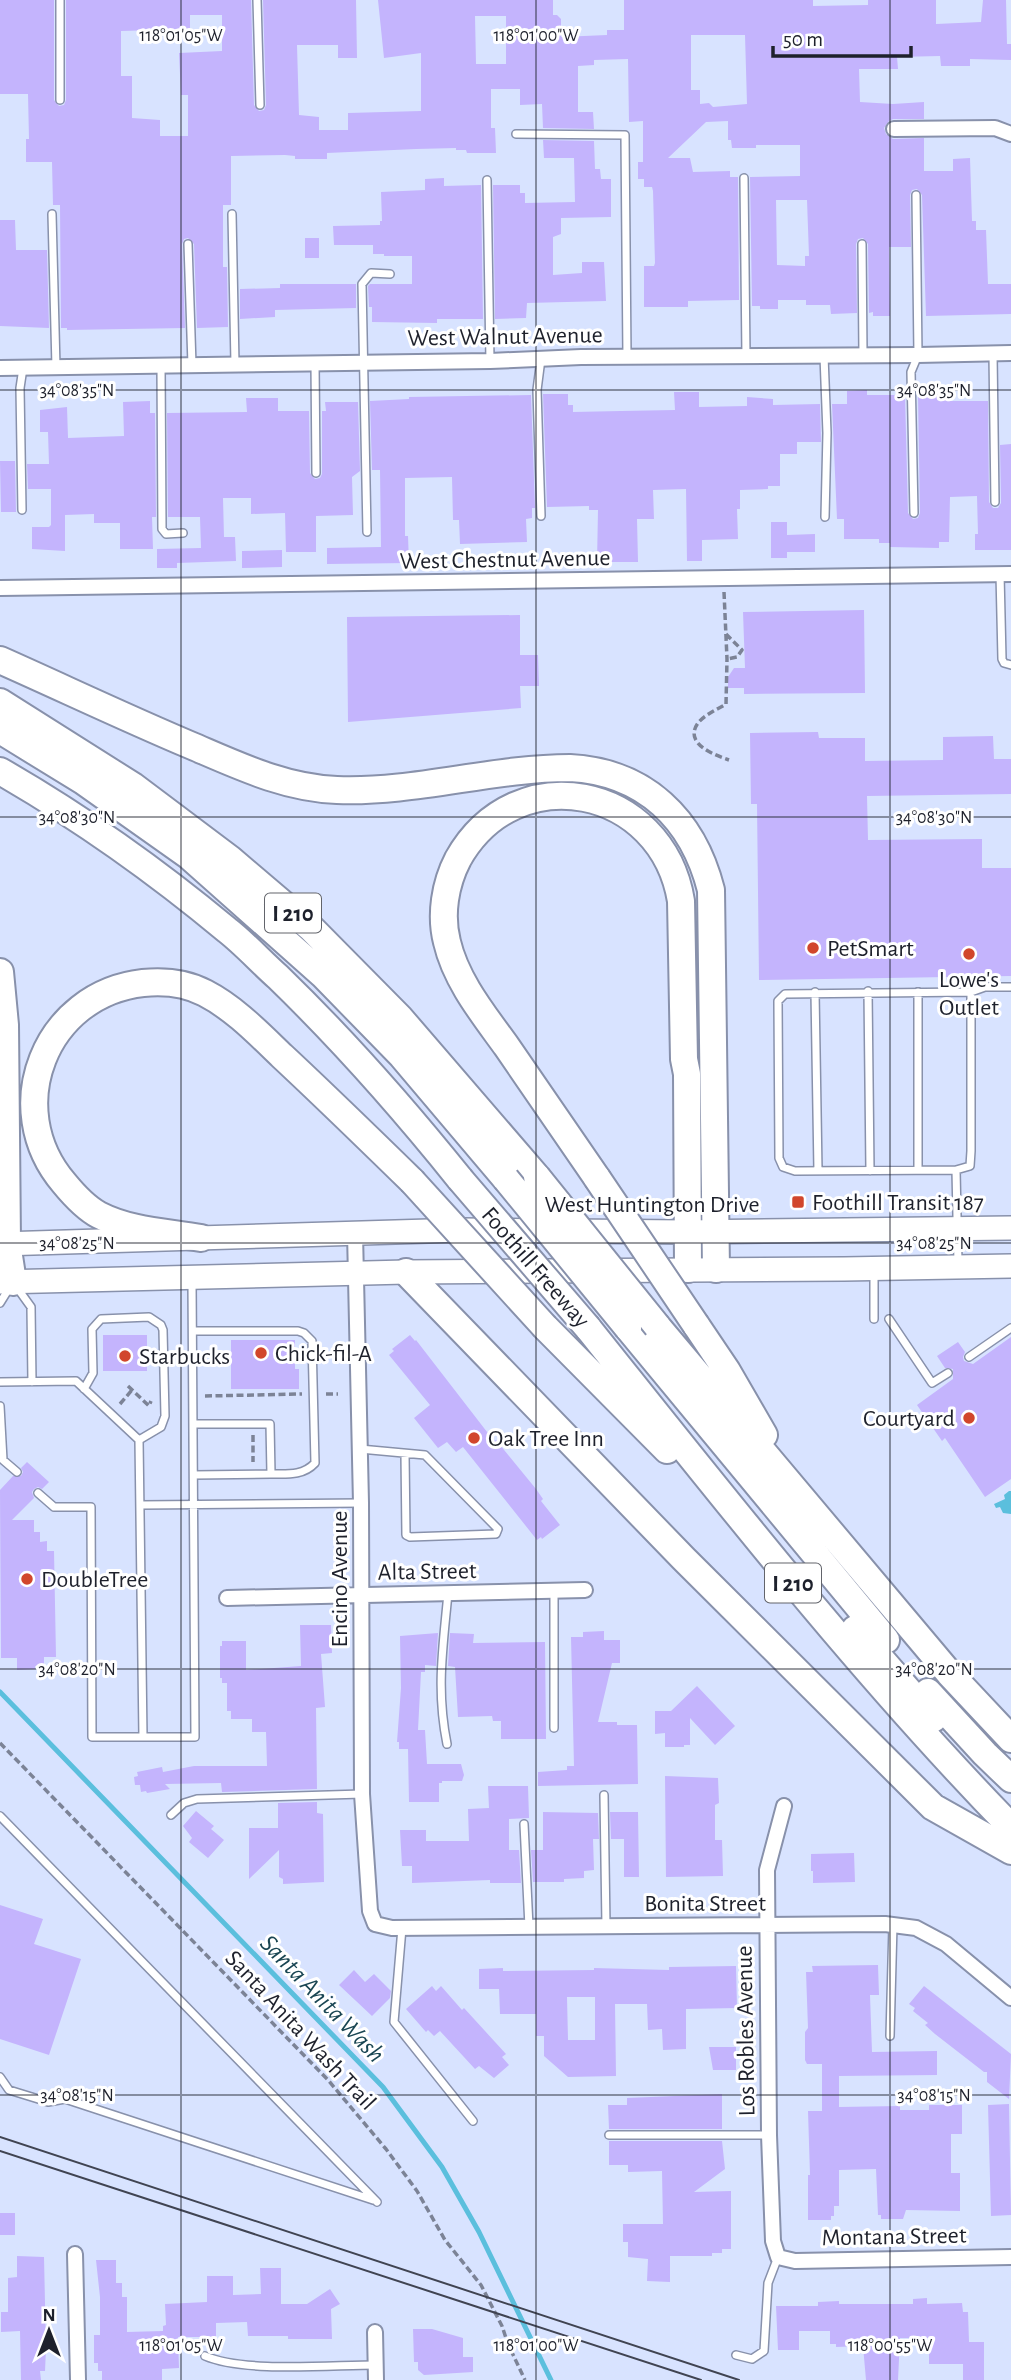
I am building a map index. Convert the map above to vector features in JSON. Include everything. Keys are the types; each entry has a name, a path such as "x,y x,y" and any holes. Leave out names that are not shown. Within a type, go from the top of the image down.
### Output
{"highway":[{"path":"0,660 115,713 261,775 295,784 335,790 370,789 558,768 582,768 624,780 660,802 691,836 702,856 711,890 716,1269"},
{"name":"I 210","path":"0,702 133,786 230,859 311,928 400,1018 537,1177 802,1500 949,1673 1011,1739"},
{"path":"0,730 83,782 189,856 313,966 402,1056 484,1179"},
{"path":"0,751 135,837 211,896 301,974 429,1109 827,1596 956,1746 1011,1801"},
{"name":"Foothill Freeway","path":"0,771 47,798 140,862 229,931 311,1010 404,1109 484,1179 607,1328 760,1543 880,1687 949,1764 1011,1827"},
{"path":"688,1269 687,1074 684,1059 681,901 677,878 664,851 644,827 611,806 589,798 552,795 517,804 495,817 476,834 465,847 449,881 444,922 452,957 473,998 727,1371 802,1500"},
{"path":"0,972 5,1025 4,1289"},
{"path":"201,1238 120,1225 96,1213 56,1174 40,1142 35,1124 35,1087 45,1052 66,1021 95,997 111,990 130,984 167,982 203,992 235,1012 412,1181 545,1328 760,1543"},
{"path":"405,1272 693,1569 933,1807 1011,1851"},
{"path":"607,1328 926,1690 1011,1779"}],"main road":[{"name":"West Huntington Drive","path":"4,1243 462,1230 688,1232 1011,1228"},
{"path":"4,1289 192,1278 356,1273 1011,1266"}],"street":[{"path":"894,129 995,128 1011,134"},
{"name":"West Walnut Avenue","path":"0,368 1011,353"},
{"name":"West Chestnut Avenue","path":"0,588 1005,574"},
{"name":"Encino Avenue","path":"355,1233 361,1503 362,1794 370,1911 375,1924"},
{"name":"Alta Street","path":"227,1598 585,1590"},
{"name":"Los Robles Avenue","path":"778,2257 773,2241 769,2135 767,1870 784,1806"},
{"name":"Bonita Street","path":"375,1924 402,1928 893,1925 916,1928 946,1944 1011,1998"},
{"path":"75,2254 78,2380"},
{"name":"Montana Street","path":"778,2257 795,2261 1011,2257"},
{"path":"375,2332 376,2380"}],"lane":[{"path":"60,0 60,100"},
{"path":"257,0 260,105"},
{"path":"516,134 625,135 627,357"},
{"path":"744,178 746,357"},
{"path":"487,180 490,361"},
{"path":"914,513 911,372 918,355 916,195"},
{"path":"52,214 56,367"},
{"path":"232,214 235,364"},
{"path":"188,244 192,365"},
{"path":"862,244 863,356"},
{"path":"367,532 362,284 371,273 390,274"},
{"path":"993,353 995,502"},
{"path":"824,356 827,433 825,517"},
{"path":"541,359 537,390 541,516"},
{"path":"315,363 316,473"},
{"path":"160,366 162,528 166,534 183,534"},
{"path":"22,510 20,388 23,367"},
{"path":"1005,574 1002,659 1004,663 1011,664"},
{"path":"971,992 970,1166 956,1170 870,1171 795,1171 783,1167 779,1158 778,1001 785,994 868,991 971,992 985,987 1011,987"},
{"path":"868,991 870,1171"},
{"path":"815,992 818,1171"},
{"path":"918,992 918,1170"},
{"path":"956,1170 958,1267"},
{"path":"874,1269 874,1320"},
{"path":"38,1493 54,1507 91,1507 92,1738 195,1737 192,1278"},
{"path":"4,1289 32,1307 32,1382"},
{"path":"84,1389 93,1373 92,1329 96,1323 108,1317 149,1317 161,1325 165,1416 161,1427 139,1440"},
{"path":"889,1319 933,1383 948,1373"},
{"path":"969,1357 1011,1328"},
{"path":"193,1331 298,1331 312,1341 315,1463 301,1473 194,1475"},
{"path":"0,1382 76,1381 139,1440 143,1737"},
{"path":"0,1406 3,1460 17,1472"},
{"path":"193,1424 270,1424 271,1474"},
{"path":"360,1449 425,1455 498,1529 496,1534 406,1535 405,1454"},
{"path":"141,1506 361,1503"},
{"path":"554,1590 554,1728"},
{"path":"447,1744 440,1712 440,1692 448,1593"},
{"path":"171,1815 184,1802 197,1799 362,1794"},
{"path":"604,1795 606,1926"},
{"path":"0,1816 377,2202 65,2099 48,2102 9,2090 0,2077"},
{"path":"524,1824 529,1927"},
{"path":"890,2035 893,1925"},
{"path":"402,1928 394,2022 473,2121"},
{"path":"609,2135 769,2135"},
{"path":"736,2355 752,2359 764,2351 768,2283 778,2257"},
{"path":"205,2356 220,2362 265,2365 376,2364"}],"path":[{"path":"723,579 726,704 698,723 695,732 697,742 704,750 729,760"},
{"path":"726,634 742,649 737,657 727,659"},
{"path":"128,1386 148,1407 151,1397"},
{"path":"121,1404 132,1390"},
{"path":"203,1396 303,1394"},
{"path":"324,1394 338,1394"},
{"path":"253,1433 253,1462"},
{"name":"Santa Anita Wash Trail","path":"0,1743 328,2080 364,2121 407,2177 445,2240 481,2285 525,2380"}],"water":[{"path":"1009,1491 1011,1514 1003,1513 1000,1507 996,1508 994,1504 1005,1499 1004,1495"}],"building":[{"path":"0,0 54,0 54,100 59,106 64,105 66,100 66,0 251,0 254,105 259,111 264,110 266,105 263,0 356,0 357,58 338,58 338,45 297,45 299,115 319,117 319,130 348,130 348,113 421,111 421,53 384,58 378,0 553,0 553,15 561,19 561,37 607,35 607,30 624,30 624,0 813,0 813,6 868,5 868,0 936,0 936,24 981,22 983,0 1006,0 1007,44 1011,44 1011,60 970,59 970,66 941,66 940,56 897,57 898,69 859,69 860,102 924,102 924,119 893,119 884,128 886,134 893,139 924,138 924,171 953,171 953,159 970,158 972,221 976,221 976,230 986,230 988,284 1011,284 1011,314 926,316 922,195 917,189 912,190 910,195 911,247 889,247 890,316 873,316 873,312 869,313 868,244 863,238 858,239 856,244 857,313 831,314 830,305 806,305 806,300 778,300 778,309 752,306 750,177 800,176 800,145 732,148 731,140 728,140 728,121 706,122 668,158 690,158 693,172 730,171 730,177 738,177 739,300 688,301 688,307 644,307 644,266 654,266 655,263 653,191 652,187 644,187 644,179 638,179 638,162 643,162 643,121 629,122 628,59 594,60 594,65 578,66 578,112 593,112 594,129 543,128 542,104 520,105 520,89 491,89 491,128 495,128 496,153 467,153 466,150 456,148 327,153 327,159 295,159 295,156 285,155 231,156 231,205 223,205 223,267 227,267 228,327 197,328 194,244 188,238 184,239 182,244 185,328 67,330 61,328 60,205 53,205 52,162 26,162 26,139 29,139 28,94 0,94","holes":["190,15 222,15 222,51 179,53 181,95 188,95 188,136 160,136 160,120 132,118 132,76 121,76 121,31 190,29","475,16 506,16 506,64 476,64","691,35 745,35 747,104 713,107 709,103 700,104 700,90 691,90","776,200 807,200 809,256 805,256 805,266 777,265"]},
{"path":"543,140 594,141 595,169 600,169 601,179 611,179 611,217 561,218 561,234 553,237 553,275 582,273 582,262 604,262 606,301 527,303 526,318 495,319 493,185 520,185 520,193 525,193 525,203 575,202 574,158 544,158"},
{"path":"444,178 444,186 481,185 483,319 437,319 437,323 372,322 368,286 412,284 412,256 373,254 373,245 334,245 333,226 380,225 381,192 425,190 425,179"},
{"path":"0,220 15,220 16,250 47,250 49,328 0,326"},
{"path":"305,238 319,238 319,258 305,258"},
{"path":"280,284 356,284 356,308 275,310 275,317 240,319 240,289 280,288"},
{"path":"867,390 867,395 905,395 908,513 913,519 918,518 920,513 918,395 938,394 938,398 948,398 948,401 988,401 989,502 993,508 998,508 1001,503 1000,445 1011,444 1011,550 975,550 975,534 978,534 977,496 950,497 949,542 939,542 939,548 890,547 890,543 879,543 879,539 844,539 844,519 837,519 832,404 847,404 847,391"},
{"path":"674,392 699,392 699,407 747,406 747,397 773,399 773,405 820,404 821,442 797,442 797,454 780,454 780,486 740,490 740,509 737,509 738,539 702,540 702,561 687,561 686,489 653,490 654,519 637,519 638,562 597,562 598,510 589,510 589,506 547,507 543,394 568,394 568,405 573,405 573,412 675,410"},
{"path":"531,395 535,508 532,508 532,518 526,519 527,542 460,544 459,520 453,520 452,477 405,478 405,536 408,536 409,563 327,564 327,548 381,547 380,470 372,470 370,401 409,397"},
{"path":"246,398 278,398 278,411 309,411 310,473 315,479 322,474 322,411 326,411 325,402 358,402 360,471 352,477 353,515 316,516 316,552 286,552 285,513 251,514 251,498 223,498 224,537 235,537 236,561 177,563 177,568 157,568 157,549 201,548 200,517 168,517 167,413 247,412"},
{"path":"150,401 150,413 155,413 156,517 152,517 153,549 120,549 120,523 94,523 94,514 65,515 65,551 32,549 32,527 51,525 51,489 28,489 27,464 49,464 48,432 40,432 40,410 67,407 68,438 124,436 123,402"},
{"path":"0,461 15,461 16,512 1,512"},
{"path":"771,522 787,522 787,535 815,534 815,552 787,552 787,558 771,558"},
{"path":"282,550 282,567 242,568 242,551"},
{"path":"864,610 865,693 744,694 744,688 728,688 728,677 734,668 745,668 743,612"},
{"path":"520,615 520,655 538,655 539,686 520,686 521,708 348,722 347,617"},
{"path":"818,732 819,738 865,738 865,761 943,760 943,737 993,736 994,759 1011,759 1011,794 867,796 868,840 982,839 982,868 1011,868 1011,976 759,980 757,804 751,804 750,733"},
{"path":"103,1335 147,1335 147,1371 103,1371"},
{"name":"Oak Tree Inn","path":"410,1335 494,1441 496,1440 536,1489 543,1499 541,1501 560,1525 542,1539 541,1537 537,1540 463,1447 456,1452 447,1442 438,1448 414,1418 430,1405 389,1355 394,1351 392,1349"},
{"name":"Courtyard","path":"1011,1337 1011,1479 985,1497 945,1438 942,1441 917,1405 953,1379 953,1369 945,1368 937,1356 958,1342 965,1352 964,1361 973,1364"},
{"path":"231,1340 295,1340 295,1369 299,1369 299,1389 231,1389"},
{"name":"DoubleTree","path":"27,1462 49,1482 42,1489 34,1489 34,1498 12,1520 34,1520 34,1532 40,1532 40,1542 47,1541 47,1551 54,1551 56,1657 44,1657 44,1666 35,1666 35,1669 17,1670 17,1658 1,1658 0,1490 13,1476 21,1476 21,1468"},
{"path":"300,1625 331,1625 332,1653 321,1654 325,1707 316,1708 317,1789 222,1792 221,1783 165,1784 170,1789 141,1792 140,1785 135,1785 134,1777 138,1776 137,1772 162,1767 163,1772 194,1766 267,1766 266,1732 252,1732 252,1719 231,1719 231,1711 227,1711 227,1683 222,1683 220,1678 220,1646 222,1641 246,1641 246,1670 301,1666"},
{"path":"604,1631 604,1640 620,1640 620,1663 612,1663 598,1722 637,1725 638,1784 538,1786 538,1772 567,1770 567,1766 574,1766 571,1637 583,1637 583,1632"},
{"path":"438,1633 436,1666 425,1665 425,1672 421,1672 418,1730 425,1730 427,1764 461,1764 464,1775 462,1781 439,1783 439,1802 409,1802 408,1749 399,1749 397,1742 401,1688 400,1636"},
{"path":"450,1633 474,1634 473,1643 545,1642 546,1739 501,1739 501,1721 493,1721 492,1716 458,1717 455,1667 448,1666"},
{"path":"697,1686 735,1726 715,1745 690,1718 690,1745 665,1747 665,1733 655,1734 655,1711 671,1711"},
{"path":"665,1776 718,1778 719,1803 715,1805 715,1840 722,1840 723,1876 666,1877"},
{"path":"488,1786 528,1786 529,1818 509,1819 509,1850 519,1850 521,1883 490,1883 490,1880 412,1883 412,1866 402,1866 400,1830 426,1830 426,1841 469,1841 468,1809 489,1808"},
{"path":"317,1802 317,1813 323,1814 324,1882 283,1884 283,1879 279,1877 279,1850 249,1879 249,1828 278,1828 278,1803"},
{"path":"196,1811 214,1826 211,1829 224,1840 208,1858 189,1842 192,1838 183,1826"},
{"path":"543,1812 598,1813 599,1839 593,1839 594,1870 584,1871 584,1878 564,1879 564,1882 533,1882 531,1850 543,1850"},
{"path":"610,1812 638,1812 639,1877 624,1877 624,1839 611,1839"},
{"path":"854,1853 855,1882 813,1883 811,1854"},
{"path":"0,1905 43,1919 34,1944 81,1959 49,2055 0,2039"},
{"path":"878,1965 879,1995 870,1995 872,2052 937,2051 937,2075 839,2076 839,2107 900,2106 900,2110 929,2110 929,2105 962,2105 962,2134 951,2134 951,2173 960,2173 960,2211 906,2210 903,2219 881,2219 881,2215 878,2215 876,2169 839,2170 839,2206 834,2206 834,2216 831,2216 831,2220 808,2220 808,2111 822,2111 822,2064 807,2064 805,2060 805,2032 808,2028 806,1972 813,1972 812,1966"},
{"path":"736,1966 737,2008 686,2009 686,2049 663,2050 662,2029 648,2030 647,2004 615,2004 616,2076 568,2077 544,2056 544,2036 536,2036 536,2014 500,2014 499,1989 479,1989 479,1969 669,1970 669,1967","holes":["567,1997 595,1997 595,2040 568,2040"]},
{"path":"354,1970 365,1982 374,1974 391,1991 390,1998 372,2016 339,1985"},
{"path":"432,1986 436,1991 441,1986 506,2054 502,2057 509,2065 494,2078 479,2066 475,2069 440,2031 434,2036 428,2030 426,2032 406,2009"},
{"path":"924,1986 1011,2054 1009,2099 987,2082 987,2072 935,2034 925,2025 928,2023 913,2011 915,2008 909,2004"},
{"path":"709,2047 736,2047 736,2070 713,2070"},
{"path":"722,2094 722,2129 609,2129 608,2105 627,2105 627,2098"},
{"path":"1009,2104 1011,2215 991,2216 988,2105"},
{"path":"609,2141 722,2141 725,2169 694,2192 731,2191 731,2249 722,2249 722,2253 712,2253 712,2256 670,2256 670,2282 647,2281 648,2259 628,2257 628,2242 623,2242 623,2224 663,2224 662,2171 628,2172 628,2165 609,2165"},
{"path":"0,2213 15,2213 15,2235 0,2235"},
{"path":"17,2256 44,2257 46,2349 45,2371 40,2371 41,2380 21,2380 20,2331 1,2332 1,2312 8,2312 8,2278 17,2277"},
{"path":"96,2260 116,2260 116,2283 122,2283 122,2297 127,2297 127,2332 163,2331 163,2326 166,2325 165,2304 207,2302 207,2276 233,2276 233,2295 261,2294 260,2268 281,2268 281,2304 307,2304 330,2289 340,2304 331,2309 332,2339 248,2336 247,2322 216,2323 216,2337 178,2337 179,2368 162,2369 162,2380 102,2380 102,2371 98,2371 98,2363 94,2363 94,2335 100,2335"},
{"path":"927,2298 927,2304 962,2303 963,2312 968,2312 969,2342 984,2342 984,2380 963,2380 963,2364 929,2364 929,2338 900,2338 898,2380 866,2380 863,2346 836,2347 836,2344 830,2344 830,2331 799,2331 799,2350 778,2350 776,2306 818,2306 818,2302 839,2301 839,2304 913,2304 913,2299"},
{"path":"413,2329 432,2329 463,2338 463,2357 473,2357 473,2372 424,2375 418,2370 418,2362 414,2362"}],"waterway":[{"name":"Santa Anita Wash","path":"0,1692 383,2087 442,2167 479,2232 551,2380"}],"tram line":[{"path":"0,2137 739,2380"},
{"path":"0,2151 701,2380"}],"place":[{"name":"PetSmart","path":"813,948"},
{"name":"Lowe's Outlet","path":"969,954"},
{"name":"Foothill Transit 187","path":"798,1202"},
{"name":"Chick-fil-A","path":"261,1353"},
{"name":"Starbucks","path":"125,1356"},
{"name":"Courtyard","path":"969,1418"},
{"name":"Oak Tree Inn","path":"474,1438"},
{"name":"DoubleTree","path":"27,1579"}]}
